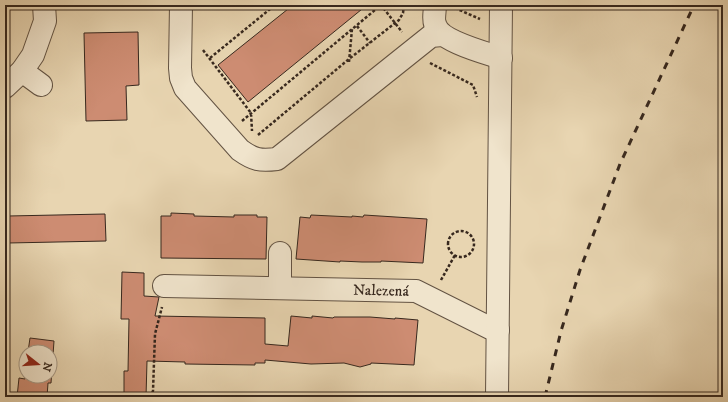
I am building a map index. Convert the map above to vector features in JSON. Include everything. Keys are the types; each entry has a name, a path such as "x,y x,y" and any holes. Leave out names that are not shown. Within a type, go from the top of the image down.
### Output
{"street":[{"path":"181,5 180,68 181,78 185,88 240,141 251,158 263,160 276,159 431,36 442,35 501,58"},
{"path":"442,5 435,25 442,35"},
{"path":"497,397 501,5"},
{"path":"5,87 22,71 33,55 45,13"},
{"path":"22,71 41,85"},
{"path":"280,253 280,288"},
{"name":"Nalezená","path":"167,286 416,291 490,328 498,330"}],"path":[{"path":"210,58 276,5"},
{"path":"381,5 403,5 402,17 395,24 349,61 240,141 250,113 381,5"},
{"path":"381,5 422,59 473,84 479,101"},
{"path":"442,5 501,28"},
{"path":"357,26 370,44"},
{"path":"349,61 352,29"},
{"path":"206,54 250,113"},
{"path":"240,141 250,113"},
{"path":"458,231 467,232 473,237 473,250 471,253 463,257 455,255 449,249 448,240 450,236 458,231"},
{"path":"440,282 455,255"},
{"path":"150,397 153,391 156,334 160,311 167,286"}],"building":[{"path":"293,5 367,5 248,102 218,65"},
{"path":"138,32 139,85 126,86 127,120 86,121 84,33"},
{"path":"171,213 194,214 194,216 234,217 234,215 257,215 257,217 267,217 266,259 161,258 161,216 171,216"},
{"path":"105,214 106,241 8,243 8,216"},
{"path":"311,215 363,217 364,215 427,219 423,263 381,261 340,262 296,259 300,217 310,218"},
{"path":"122,272 144,273 144,296 159,297 155,316 265,318 265,344 288,346 291,316 312,318 312,316 333,318 370,317 418,320 414,365 371,363 360,367 344,363 311,364 265,360 265,363 255,363 255,365 185,364 185,362 147,361 146,397 124,397 124,371 128,371 129,319 121,319"},
{"path":"30,338 54,341 54,344 29,344"},
{"path":"18,384 48,384 47,397 17,397"}],"railway":[{"path":"545,397 561,331 580,270 620,164 694,5"}]}
